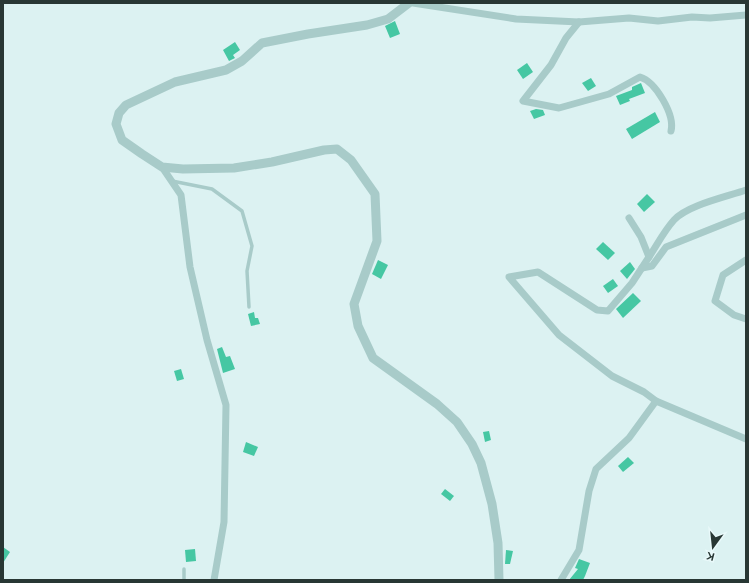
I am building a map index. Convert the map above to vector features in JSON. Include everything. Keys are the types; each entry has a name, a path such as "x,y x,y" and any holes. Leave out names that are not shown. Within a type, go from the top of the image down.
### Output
{"street":[{"path":"214,580 224,522 226,405 207,340 190,267 181,196 162,167 122,140 116,124 119,113 126,105 174,82 226,70 242,61 262,43 368,25 388,19 409,3"},
{"path":"413,3 516,19 579,22 629,18 658,21 692,17 710,18 746,15"},
{"path":"579,22 566,38 551,65 523,100 559,108 609,94 640,77 647,79 668,107 673,123 672,131"},
{"path":"162,167 200,170 234,168 299,157 324,150 337,149 351,160 375,194 376,214 377,241 354,304 358,326 373,358 437,404 458,422 472,444 480,463 492,504 498,543 498,580"},
{"path":"746,190 692,208 674,220 632,283 608,311 596,310 538,272 509,277 523,296 559,335 612,376 644,392 656,401 746,439"},
{"path":"642,268 652,266 666,247 746,215"},
{"path":"629,218 641,237 649,257"},
{"path":"746,260 723,275 715,301 734,315 746,319"},
{"path":"561,580 579,550 589,491 596,469 629,438 656,401"}],"lane":[{"path":"171,181 212,189 242,211 252,246 247,271 249,308"},
{"path":"184,569 184,580"}],"building":[{"path":"395,21 400,34 390,38 385,26"},
{"path":"235,42 240,50 233,55 235,58 229,61 223,50"},
{"path":"527,63 533,72 523,79 517,70"},
{"path":"591,78 596,86 588,91 582,83"},
{"path":"641,83 645,93 629,99 630,101 620,105 616,96 632,90 632,87"},
{"path":"536,109 543,110 545,115 534,119 530,111"},
{"path":"655,112 660,122 632,139 626,129"},
{"path":"647,194 655,202 644,212 637,204"},
{"path":"603,242 615,253 608,260 596,249"},
{"path":"378,260 388,265 381,279 372,274"},
{"path":"630,262 635,269 627,279 620,271"},
{"path":"613,279 618,286 608,293 603,286"},
{"path":"633,293 641,301 623,318 616,309"},
{"path":"254,312 255,318 258,318 260,324 251,326 248,314"},
{"path":"222,347 226,357 230,356 235,369 223,373 217,349"},
{"path":"181,369 184,379 177,381 174,371"},
{"path":"489,431 491,440 485,442 483,432"},
{"path":"246,442 258,447 254,456 243,452"},
{"path":"628,457 634,463 623,472 618,466"},
{"path":"445,489 454,496 450,501 441,494"},
{"path":"3,547 10,552 3,563"},
{"path":"195,549 196,561 186,562 185,550"},
{"path":"506,550 513,551 510,564 505,564"},
{"path":"579,559 590,563 585,576 583,580 569,580 578,569 575,568"}]}
